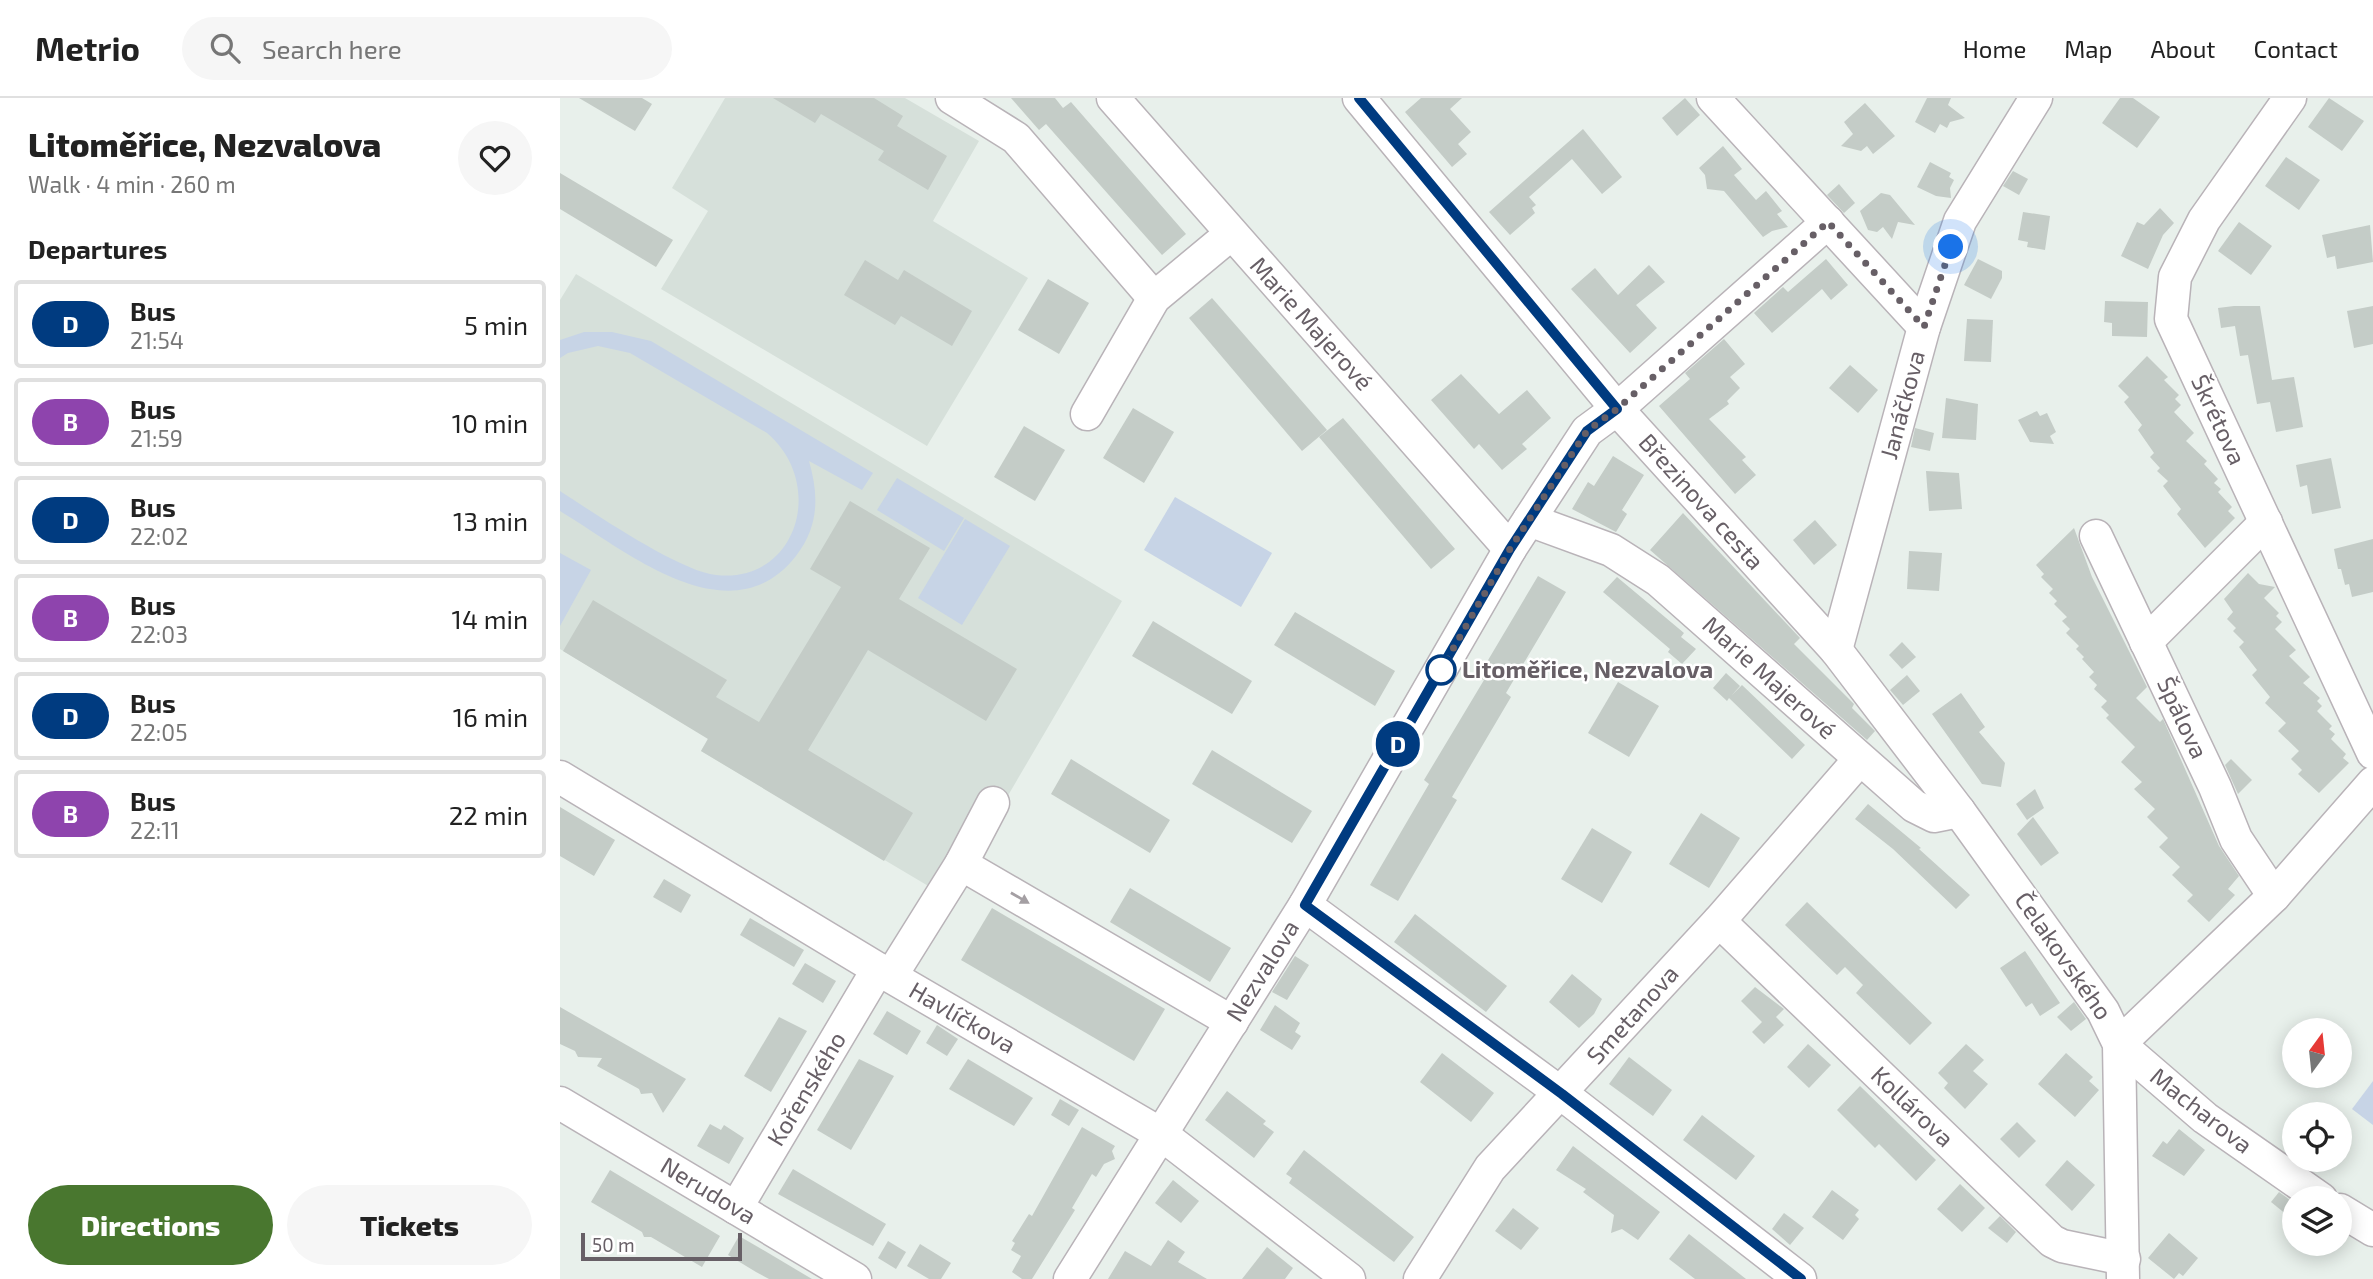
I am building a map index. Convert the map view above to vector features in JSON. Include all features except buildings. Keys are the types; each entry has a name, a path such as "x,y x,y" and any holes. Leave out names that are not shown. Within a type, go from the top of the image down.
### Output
{"street":[{"path":"952,98 1016,138 1154,298"},
{"name":"Marie Majerové","path":"1113,98 1510,549"},
{"path":"1713,98 1924,327"},
{"name":"Janáčkova","path":"1836,650 1924,327 1961,221 2036,98"},
{"name":"Škrétova","path":"2290,98 2204,220 2175,277 2171,319 2373,753"},
{"name":"Březinova cesta","path":"1370,102 1617,409 1836,650 1959,811"},
{"name":"Nezvalova","path":"1070,1279 1305,905 1510,549 1587,431 1617,409 1828,222"},
{"path":"1087,414 1154,298 1231,234"},
{"name":"Marie Majerové","path":"1529,520 1611,550 1634,562 1685,602 1859,760"},
{"path":"2146,642 2266,523"},
{"name":"Špálova","path":"2096,536 2215,787 2236,839 2274,896"},
{"path":"1859,760 1924,813 1934,816 1959,811"},
{"name":"Smetanova","path":"1420,1279 1490,1168 1562,1094 1718,922 1859,760"},
{"name":"Havlíčkova","path":"560,778 884,973 1161,1133 1349,1279"},
{"path":"2119,1044 2274,896 2373,783"},
{"name":"Kořenského","path":"736,1208 884,973 961,864 993,803"},
{"name":"Čelakovského","path":"1959,811 2103,1011 2119,1044 2124,1269"},
{"path":"961,864 1232,1021"},
{"path":"1305,905 1562,1094 1791,1276"},
{"name":"Kollárova","path":"1718,922 2052,1241 2124,1269"},
{"name":"Macharova","path":"2119,1044 2205,1118 2302,1186"},
{"name":"Nerudova","path":"560,1103 855,1279"},
{"path":"2352,1217 2373,1230"}],"shaded area":[{"path":"725,98 905,98 979,141 933,221 1028,278 927,446 661,289 708,211 672,188"},
{"path":"576,274 1122,601 1003,804 930,887 701,751 711,733 696,731 560,649 560,300"},
{"path":"584,332 612,332 651,341 873,473 862,490 809,461 815,499 813,522 804,545 796,556 770,580 740,590 709,589 678,580 646,565 560,511 560,491 637,540 681,563 716,575 744,574 767,564 784,547 794,526 799,503 796,478 785,454 767,433 630,353 598,346 568,353 560,358 560,340"},
{"path":"897,478 964,518 944,551 877,510"},
{"path":"1175,497 1272,553 1241,607 1144,550"},
{"path":"965,519 1010,546 962,625 918,598"},
{"path":"560,553 591,570 560,626"},
{"path":"2373,1081 2373,1125 2352,1109"}],"bus line":[{"name":"D","path":"1359,98 1617,409 1587,431 1510,549 1305,905 1562,1094 1801,1279"}],"place":[{"name":"Litoměřice, Nezvalova","path":"1441,670"}],"route":[{"path":"1441,670 1510,549 1587,431 1617,409 1828,222 1924,327 1951,247"}]}
